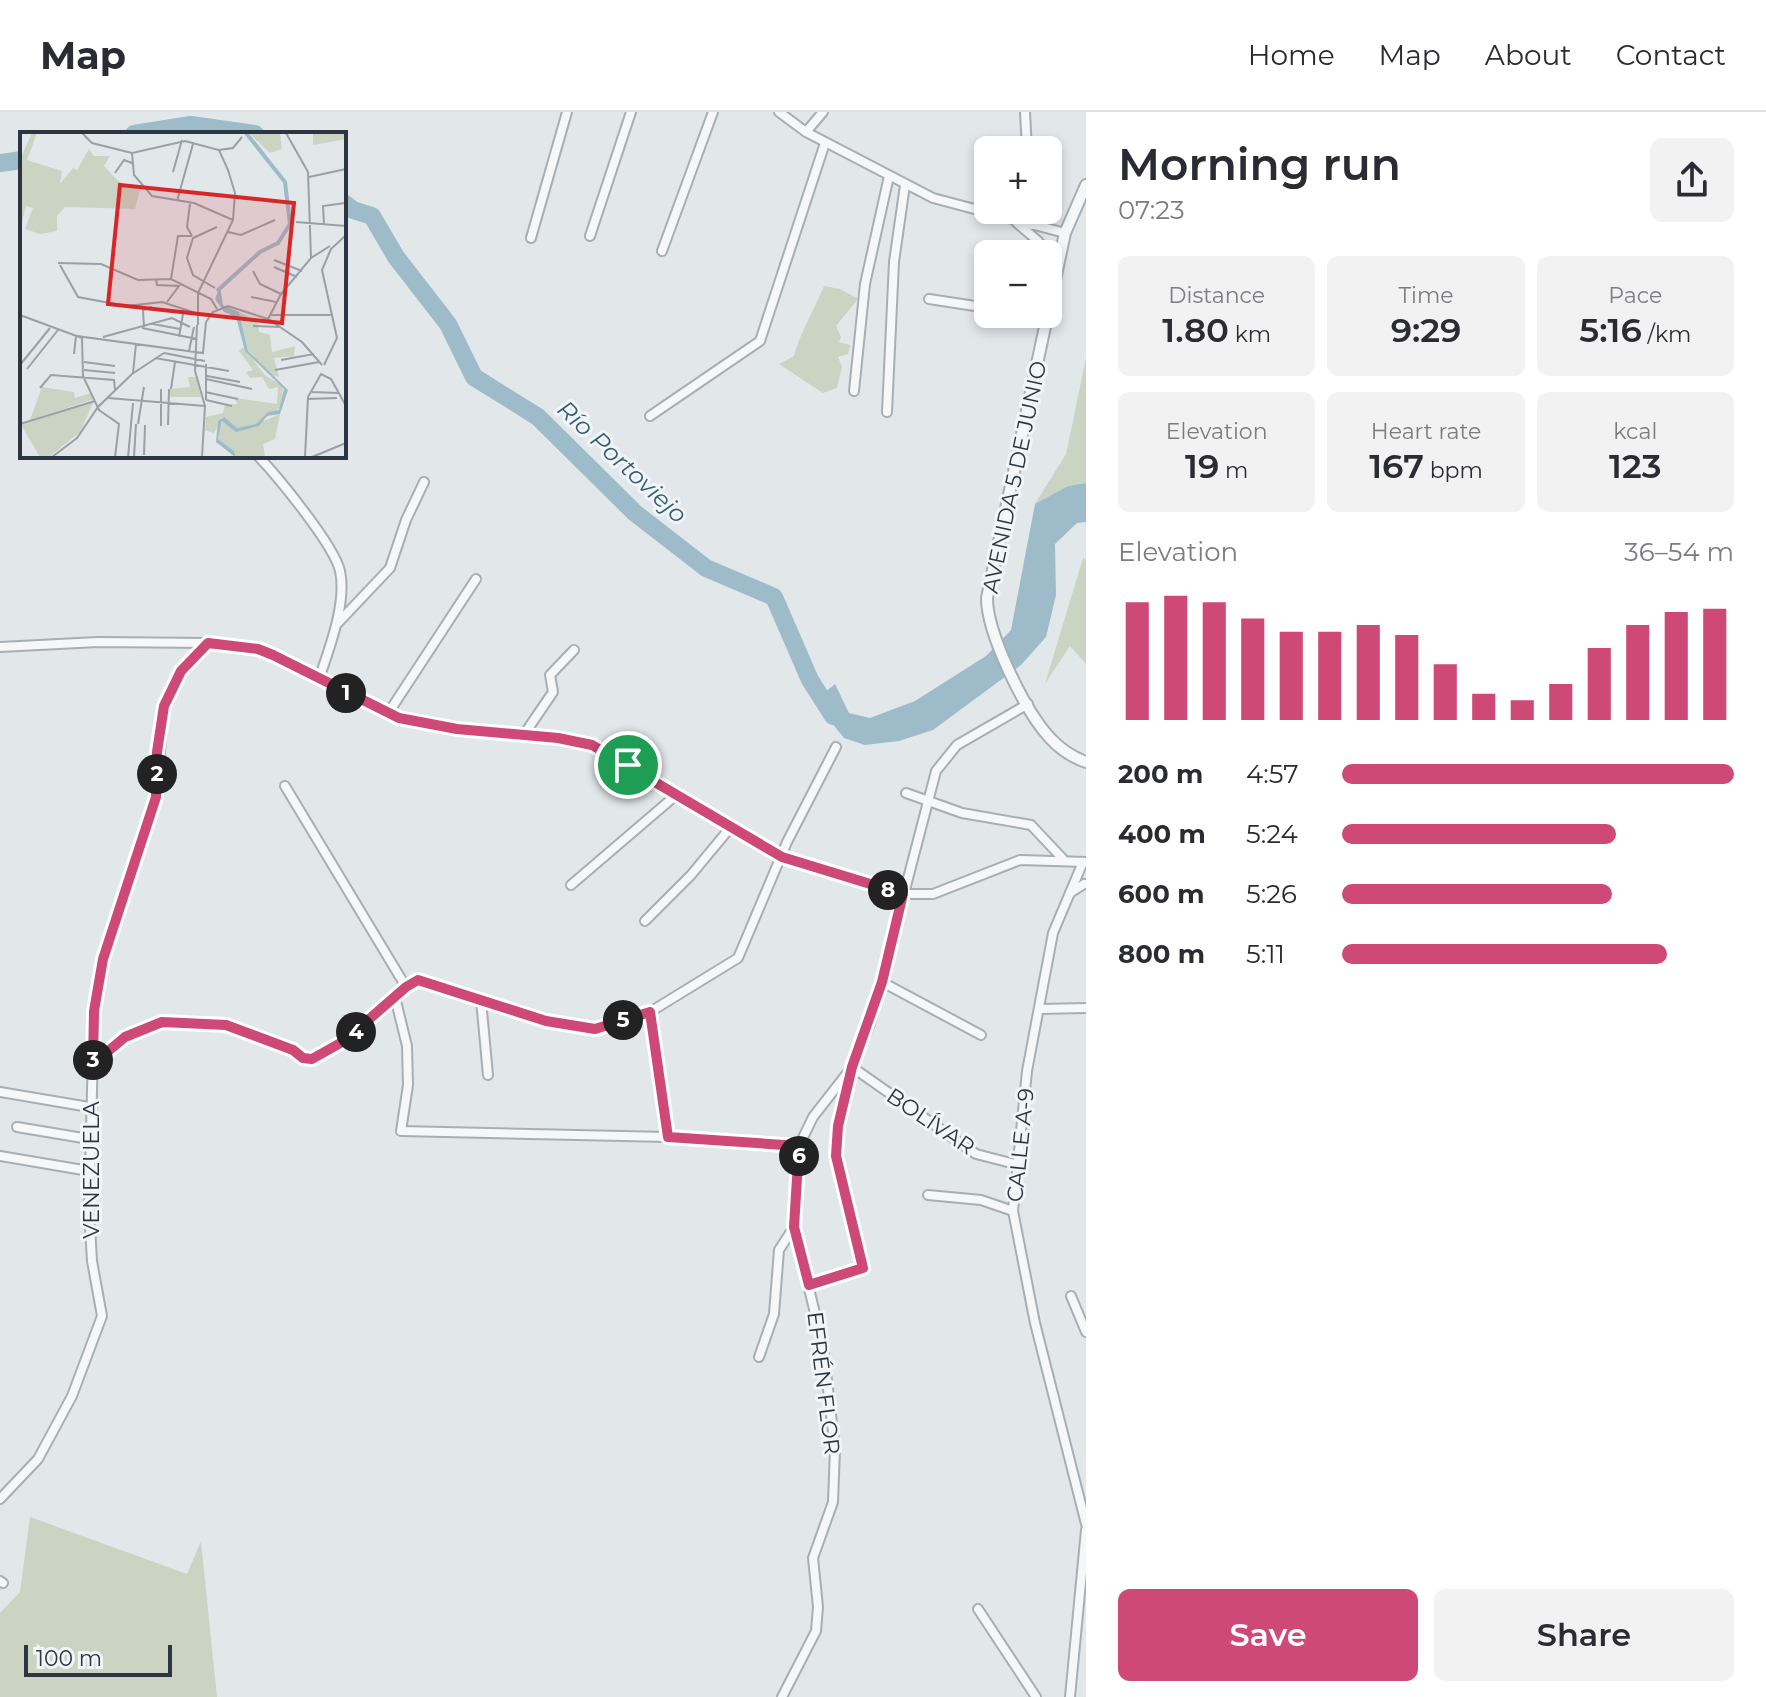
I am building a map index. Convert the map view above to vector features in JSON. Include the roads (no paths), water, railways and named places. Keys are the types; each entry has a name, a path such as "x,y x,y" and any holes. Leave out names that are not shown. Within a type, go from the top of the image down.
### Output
{"street":[{"path":"531,238 567,112"},
{"path":"590,236 631,112"},
{"path":"662,251 713,112"},
{"path":"779,112 806,132 905,185 948,204 974,211"},
{"path":"806,132 823,112"},
{"path":"1025,112 1026,136"},
{"path":"650,416 760,341 825,143"},
{"path":"854,391 865,284 889,176"},
{"path":"887,412 894,262 905,185"},
{"name":"AVENIDA 5 DE JUNIO","path":"1062,246 1086,185"},
{"path":"1018,224 1037,240"},
{"path":"1028,224 1065,233"},
{"path":"929,299 974,306"},
{"name":"AVENIDA 5 DE JUNIO","path":"1046,328 987,598 993,631 1026,700 1052,741 1086,762"},
{"path":"260,458 335,558 341,574 337,624 319,679"},
{"path":"337,624 390,568 406,520 424,482"},
{"path":"389,712 476,579"},
{"path":"0,647 98,642 208,643 258,649 399,718 457,729 592,745 782,857 903,894 933,894 1020,860 1084,862"},
{"name":"VENEZUELA","path":"0,1499 38,1459 72,1396 102,1316 92,1261 89,1171 94,1011 103,959 156,797 157,752 164,706 181,671 208,643"},
{"path":"523,736 553,692 550,675 574,650"},
{"name":"EFRÉN FLOR","path":"782,1697 816,1631 818,1607 813,1558 833,1502 835,1449 823,1346 794,1227 799,1146 813,1117 852,1067 882,982 936,771 948,753 1026,700"},
{"path":"93,1064 125,1037 162,1022 226,1025 312,1059 344,1041 418,980 546,1021 595,1029 650,1012 721,972 738,958 782,857 836,747"},
{"path":"285,786 406,987"},
{"path":"906,793 962,813 1031,825 1063,859"},
{"path":"571,885 675,796"},
{"path":"645,921 691,875 730,828"},
{"name":"CALLE A-9","path":"1084,862 1053,933 1015,1164 1013,1211 1035,1323 1086,1524"},
{"path":"1070,894 1085,885 1078,875"},
{"path":"882,982 981,1035"},
{"path":"395,997 407,1046 408,1085 401,1131 668,1137 799,1146"},
{"path":"481,1000 488,1075"},
{"path":"1040,1009 1086,1008"},
{"path":"650,1012 668,1137"},
{"path":"809,1285 864,1266 836,1156 838,1126 852,1067"},
{"name":"BOLÍVAR","path":"852,1067 976,1154 1015,1164"},
{"path":"0,1092 89,1107"},
{"path":"17,1127 89,1139"},
{"path":"0,1156 89,1171"},
{"path":"928,1195 981,1200 1013,1211"},
{"path":"759,1357 774,1314 779,1250 794,1227"},
{"path":"1071,1296 1086,1332"},
{"path":"1070,1697 1086,1530"},
{"path":"978,1609 1036,1697"}],"water":[{"path":"1086,483 1086,522 1077,523 1055,544 1056,595 1046,637 1021,665 933,730 899,741 865,745 844,738 814,701 835,684 849,713 870,718 915,701 986,656 1011,630 1035,504 1068,486"}],"waterway":[{"name":"Río Portoviejo","path":"147,132 191,125 241,132"},
{"name":"Río Portoviejo","path":"0,163 20,160"},
{"name":"Río Portoviejo","path":"346,205 372,216 396,257 448,324 474,377 538,417 635,513 706,568 774,597 810,680 833,716"}]}
